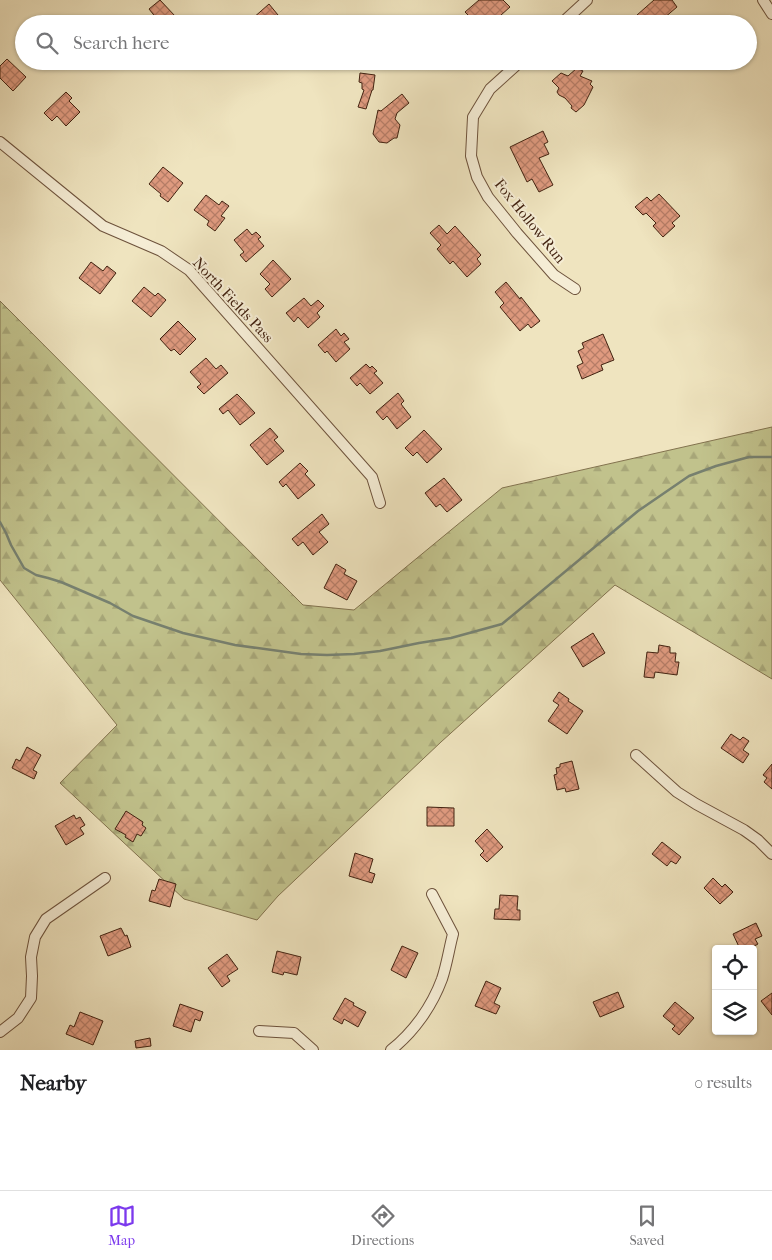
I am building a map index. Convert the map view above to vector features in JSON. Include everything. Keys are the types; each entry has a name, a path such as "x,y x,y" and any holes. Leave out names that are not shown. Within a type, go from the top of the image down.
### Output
{"street":[{"path":"571,15 587,0"},
{"path":"763,0 772,14"},
{"name":"Fox Hollow Run","path":"511,70 490,89 473,118 471,156 477,177 488,197 554,275 576,288"},
{"name":"North Fields Pass","path":"0,142 103,226 161,251 189,270 372,477 380,503"},
{"path":"636,755 677,792 744,830 758,840 772,854"},
{"path":"0,1032 18,1018 31,998 32,950 35,937 46,919 105,878"},
{"path":"391,1050 399,1044 425,1015 442,980 453,934 432,894"},
{"path":"259,1031 294,1033 313,1050"}],"green space":[{"path":"0,301 303,605 354,610 502,488 772,427 772,679 615,585 441,742 278,896 257,920 184,899 60,783 117,725 0,580"}],"building":[{"path":"160,0 174,15 154,15 149,9"},
{"path":"479,0 503,0 510,7 501,15 468,15 465,12"},
{"path":"654,0 672,0 677,7 668,15 637,15"},
{"path":"269,4 278,15 257,15"},
{"path":"7,59 15,67 15,70 19,70 26,77 13,91 0,78 0,66"},
{"path":"575,70 581,70 583,71 580,76 592,81 590,84 593,87 584,105 576,112 565,98 559,95 557,92 559,88 552,81 561,73 568,76"},
{"path":"360,73 375,75 373,90 366,109 358,107 364,90 362,89 362,83 359,82"},
{"path":"66,92 72,98 69,101 80,112 66,126 57,116 52,121 44,113"},
{"path":"402,94 409,103 397,113 395,119 400,125 397,138 387,143 379,142 373,134 378,110 381,111"},
{"path":"543,131 548,142 544,144 549,154 539,158 553,185 539,192 532,179 527,182 510,147"},
{"path":"163,167 183,183 168,202 149,184"},
{"path":"659,194 680,216 672,223 675,226 663,237 653,226 656,223 646,213 643,215 635,207 647,197 651,201"},
{"path":"206,195 219,205 222,201 229,206 221,216 225,218 215,231 207,225 209,221 194,210"},
{"path":"439,225 447,234 455,226 481,255 477,259 481,264 467,277 453,261 450,264 437,249 441,245 430,233"},
{"path":"247,229 252,235 256,232 261,237 258,239 264,246 246,262 240,255 244,252 234,240"},
{"path":"273,260 291,279 272,297 265,289 270,284 260,274"},
{"path":"91,262 103,271 107,266 116,273 100,294 79,278"},
{"path":"506,282 540,321 531,328 528,324 520,331 500,307 504,303 495,292"},
{"path":"144,287 155,296 158,293 166,300 151,317 132,301"},
{"path":"304,298 311,306 318,300 324,306 317,313 320,317 308,328 298,317 294,322 286,313"},
{"path":"178,321 196,339 180,355 174,349 171,351 160,339"},
{"path":"336,329 341,336 344,333 349,339 344,342 350,349 336,362 327,351 325,353 318,345"},
{"path":"603,334 614,360 601,365 603,370 582,379 577,366 583,363 578,351 584,348 582,343"},
{"path":"206,358 216,369 221,365 228,373 204,394 197,387 201,384 190,372"},
{"path":"366,364 370,368 372,366 377,371 374,373 383,383 370,394 360,383 357,386 350,378"},
{"path":"398,393 404,401 401,404 411,417 397,429 387,416 383,420 376,412"},
{"path":"237,394 255,413 240,425 228,410 223,414 219,409"},
{"path":"270,428 278,437 274,440 284,451 267,465 250,445"},
{"path":"424,430 442,449 427,463 417,452 413,456 405,448"},
{"path":"300,463 308,471 305,474 315,485 298,499 286,484 283,487 279,482"},
{"path":"444,478 462,500 447,512 440,504 436,507 425,493"},
{"path":"322,514 329,524 319,532 328,542 313,555 303,542 298,546 292,539"},
{"path":"336,564 346,570 344,574 357,581 347,600 324,588"},
{"path":"593,633 605,653 583,667 571,647"},
{"path":"659,645 670,647 670,653 676,653 675,662 679,662 677,675 655,672 654,678 644,677 647,652 658,653"},
{"path":"559,692 583,711 567,734 548,721 559,705 553,701"},
{"path":"731,734 740,740 743,737 749,741 743,750 749,754 743,763 721,748"},
{"path":"27,747 41,755 33,770 37,772 34,779 12,768 16,759 20,761"},
{"path":"572,761 579,789 566,792 565,788 557,790 554,775 557,774 556,768 560,767 560,764"},
{"path":"772,764 772,789 764,782 767,778 763,775"},
{"path":"427,807 454,808 454,826 427,826"},
{"path":"126,811 143,822 142,825 146,828 141,836 137,834 133,842 125,837 126,835 115,829"},
{"path":"74,815 76,819 80,817 85,825 80,828 84,834 66,845 55,826"},
{"path":"487,829 503,847 487,862 480,855 484,851 475,841"},
{"path":"662,842 681,857 676,864 671,861 667,866 652,854"},
{"path":"355,853 373,859 369,872 375,874 372,883 349,876"},
{"path":"713,878 722,887 725,884 733,892 720,904 704,888"},
{"path":"159,879 176,884 170,907 149,901 152,890 155,891"},
{"path":"500,895 518,896 517,910 520,910 520,920 494,919 495,909 499,909"},
{"path":"756,923 762,936 755,939 758,944 756,945 738,945 733,934"},
{"path":"121,928 125,936 127,935 131,947 108,956 100,936"},
{"path":"402,946 418,953 406,978 391,970"},
{"path":"277,951 301,957 297,975 284,972 283,975 272,972"},
{"path":"227,954 238,969 227,976 230,981 222,987 208,968"},
{"path":"486,981 501,988 494,1003 500,1006 496,1014 475,1006"},
{"path":"618,992 624,1007 600,1017 593,1002"},
{"path":"772,993 772,1015 761,1001"},
{"path":"345,998 366,1012 358,1027 344,1019 342,1024 333,1019"},
{"path":"675,1002 694,1018 679,1035 672,1029 675,1026 663,1016"},
{"path":"180,1004 203,1012 200,1021 195,1019 191,1032 173,1026"},
{"path":"80,1012 103,1021 93,1045 66,1034 70,1025 74,1027"},
{"path":"150,1038 151,1046 136,1048 135,1041"}],"waterway":[{"path":"0,522 24,568 36,575 61,582 110,603 133,616 183,633 235,645 301,654 354,654 451,638 502,624 638,511 689,476 749,457 772,457"}]}
